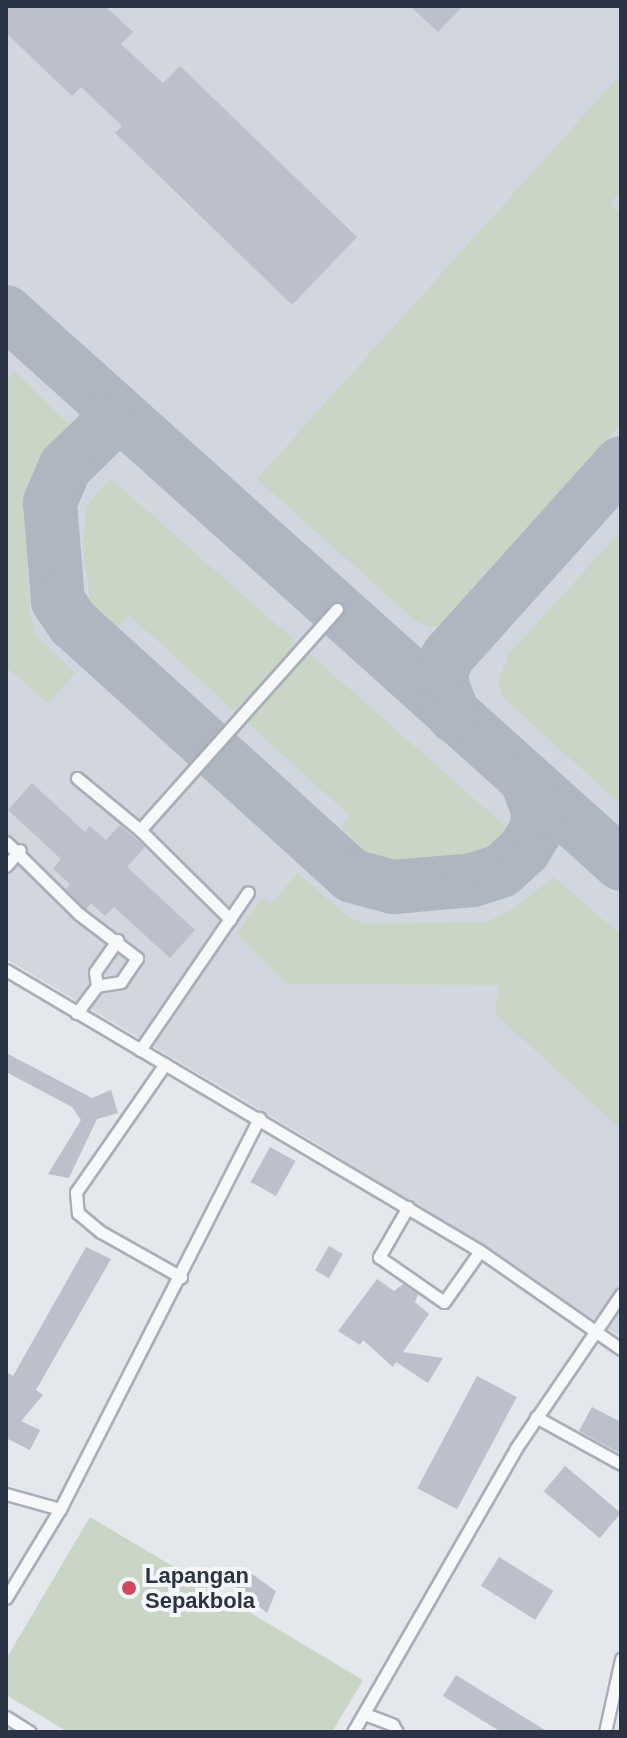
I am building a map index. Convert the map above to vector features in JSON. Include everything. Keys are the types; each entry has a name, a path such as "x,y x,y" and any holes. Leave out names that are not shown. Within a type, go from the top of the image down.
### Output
{"lane":[{"path":"140,830 337,609"},
{"path":"77,778 140,830 230,919"},
{"path":"6,842 20,850 29,867 79,914 117,940 137,964 121,982 97,986 77,1013"},
{"path":"6,866 20,850"},
{"path":"140,1050 248,892"},
{"path":"97,986 95,972 117,940"},
{"path":"6,970 480,1251 621,1349"},
{"path":"165,1064 76,1192 78,1213 101,1232 181,1277"},
{"path":"6,1598 60,1509 181,1277 259,1118"},
{"path":"408,1207 379,1257 444,1302 480,1251"},
{"path":"353,1732 536,1417 593,1329 621,1294"},
{"path":"536,1417 621,1464"},
{"path":"6,1494 60,1509"},
{"path":"605,1732 621,1659"},
{"path":"365,1714 393,1725 397,1732"},
{"path":"6,1717 30,1732"}],"shaded area":[{"path":"6,6 621,6 621,1337 324,1148 6,959"}],"green space":[{"path":"621,74 621,191 610,203 621,214 621,423 450,619 433,628 416,621 257,479"},
{"path":"14,370 71,427 30,482 25,501 29,607 35,635 75,673 48,703 6,667 6,380"},
{"path":"110,478 505,826 502,841 485,853 441,865 386,872 341,827 350,816 129,615 116,629 90,603 83,549 86,507"},
{"path":"621,531 621,805 503,697 498,681 509,654"},
{"path":"298,873 348,917 367,924 486,922 513,909 554,877 621,935 621,1129 495,1014 499,985 287,984 237,934 262,898 270,904"},
{"name":"Lapangan Sepakbola","path":"90,1517 363,1680 332,1732 68,1732 6,1695 6,1659"}],"building":[{"path":"6,6 105,6 133,32 121,44 163,83 180,66 357,237 292,305 115,133 122,126 81,87 72,96 6,33"},
{"path":"410,6 463,6 438,32"},
{"path":"32,783 85,832 90,826 106,840 120,825 145,847 127,867 195,930 170,958 114,907 105,916 91,903 86,909 66,889 70,884 53,869 61,859 8,810"},
{"path":"6,1053 92,1098 111,1090 118,1113 97,1119 69,1178 48,1174 81,1120 72,1107 6,1072"},
{"path":"270,1147 295,1161 276,1196 251,1182"},
{"path":"329,1246 343,1254 329,1278 315,1270"},
{"path":"86,1247 111,1259 36,1390 43,1395 21,1421 40,1430 30,1450 6,1438 6,1372 13,1376"},
{"path":"377,1279 394,1291 403,1284 418,1294 415,1302 429,1314 403,1352 443,1358 428,1383 396,1362 393,1367 363,1340 360,1345 338,1331"},
{"path":"477,1376 517,1397 457,1509 417,1488"},
{"path":"592,1407 621,1422 621,1454 579,1431"},
{"path":"565,1466 621,1513 600,1538 544,1491"},
{"path":"499,1557 553,1591 535,1620 481,1586"},
{"path":"242,1567 276,1591 267,1613 232,1584"},
{"path":"456,1675 548,1732 501,1732 443,1696"}],"taxiway":[{"path":"6,312 621,864"},
{"path":"105,401 108,419 103,430 65,467 50,503 58,601 73,623 352,876 393,887 473,880 501,871 524,850 537,829 538,810 526,779"},
{"path":"454,716 443,687 441,671 448,656 621,463"}],"place":[{"name":"Lapangan Sepakbola","path":"129,1588"}]}
